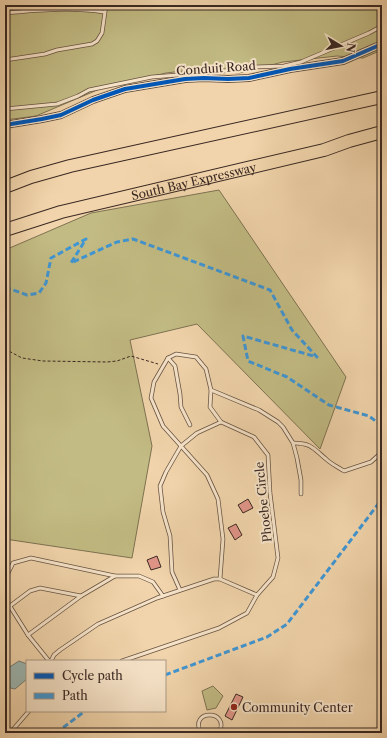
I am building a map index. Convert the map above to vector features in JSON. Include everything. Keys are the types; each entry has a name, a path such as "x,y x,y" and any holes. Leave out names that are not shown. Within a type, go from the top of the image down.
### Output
{"highway":[{"path":"5,187 31,177 70,166 382,97"},
{"name":"South Bay Expressway","path":"5,230 61,212 324,150 382,132"}],"street":[{"name":"Conduit Road","path":"5,125 61,115 93,100 125,89 185,79 249,78 290,69 343,61 382,44"}],"lane":[{"path":"5,60 45,54 57,50 92,44 97,41 102,33 106,5"},
{"path":"112,5 137,7 143,5"},
{"path":"5,13 42,9 104,12"},
{"path":"5,109 57,104 89,90 152,77 216,72 255,67 284,66 301,62 356,39 382,26"},
{"path":"180,590 172,572 170,536 163,512 160,486 180,446 197,433 221,422 210,407 211,390 206,369 196,357 176,354 168,358 163,366 154,382 151,398 163,426 180,446 207,475 218,499 223,539 220,579"},
{"path":"168,358 175,366 181,407 190,425"},
{"path":"211,390 259,410 278,422 293,443 299,466 301,494"},
{"name":"Phoebe Circle","path":"125,660 219,628 247,613 257,595 273,577 278,558 270,493 268,456 254,437 221,422"},
{"path":"293,443 301,443 315,448 327,460 344,471 372,462 382,452"},
{"path":"49,660 28,635 6,600 7,575 13,563 31,558 115,576 138,576 153,582 163,596"},
{"path":"28,635 81,596 115,576"},
{"path":"51,660 60,650 98,624 163,596 214,579 220,579 257,595"},
{"path":"10,606 30,591 40,588 81,596"},
{"path":"10,733 28,712"},
{"path":"201,733 198,728 200,720 206,715 209,715 219,719 221,726 219,733"}],"path":[{"path":"5,349 22,358 43,361 107,362 117,361 131,356 163,366"}],"shaded area":[{"path":"5,5 382,5 382,50 363,58 337,56 283,62 239,73 200,69 166,73 102,88 36,116 5,120"},
{"path":"219,190 346,377 320,449 197,324 130,340 152,446 132,558 5,539 5,250 91,213"},
{"path":"213,686 223,696 216,708 207,710 202,691"}],"water":[{"path":"19,661 26,664 26,680 15,689 6,687 5,670"}],"building":[{"path":"248,499 253,508 243,513 238,505"},
{"path":"236,524 242,535 235,540 228,528"},
{"path":"157,556 161,567 151,570 147,560"},
{"name":"Community Center","path":"236,694 243,697 232,720 225,716"}],"marked path":[{"path":"5,287 27,295 39,293 46,283 51,258 86,239 71,263 117,242 133,239 270,290 292,330 317,357 243,336 248,361 287,377 329,405 369,416 382,426"},
{"path":"166,675 267,637 287,624 382,499"},
{"path":"56,733 84,712"}],"cycle path":[{"path":"5,125 61,115 93,100 125,89 185,79 249,78 290,69 343,61 382,44"}],"place":[{"name":"Community Center","path":"234,707"}]}
